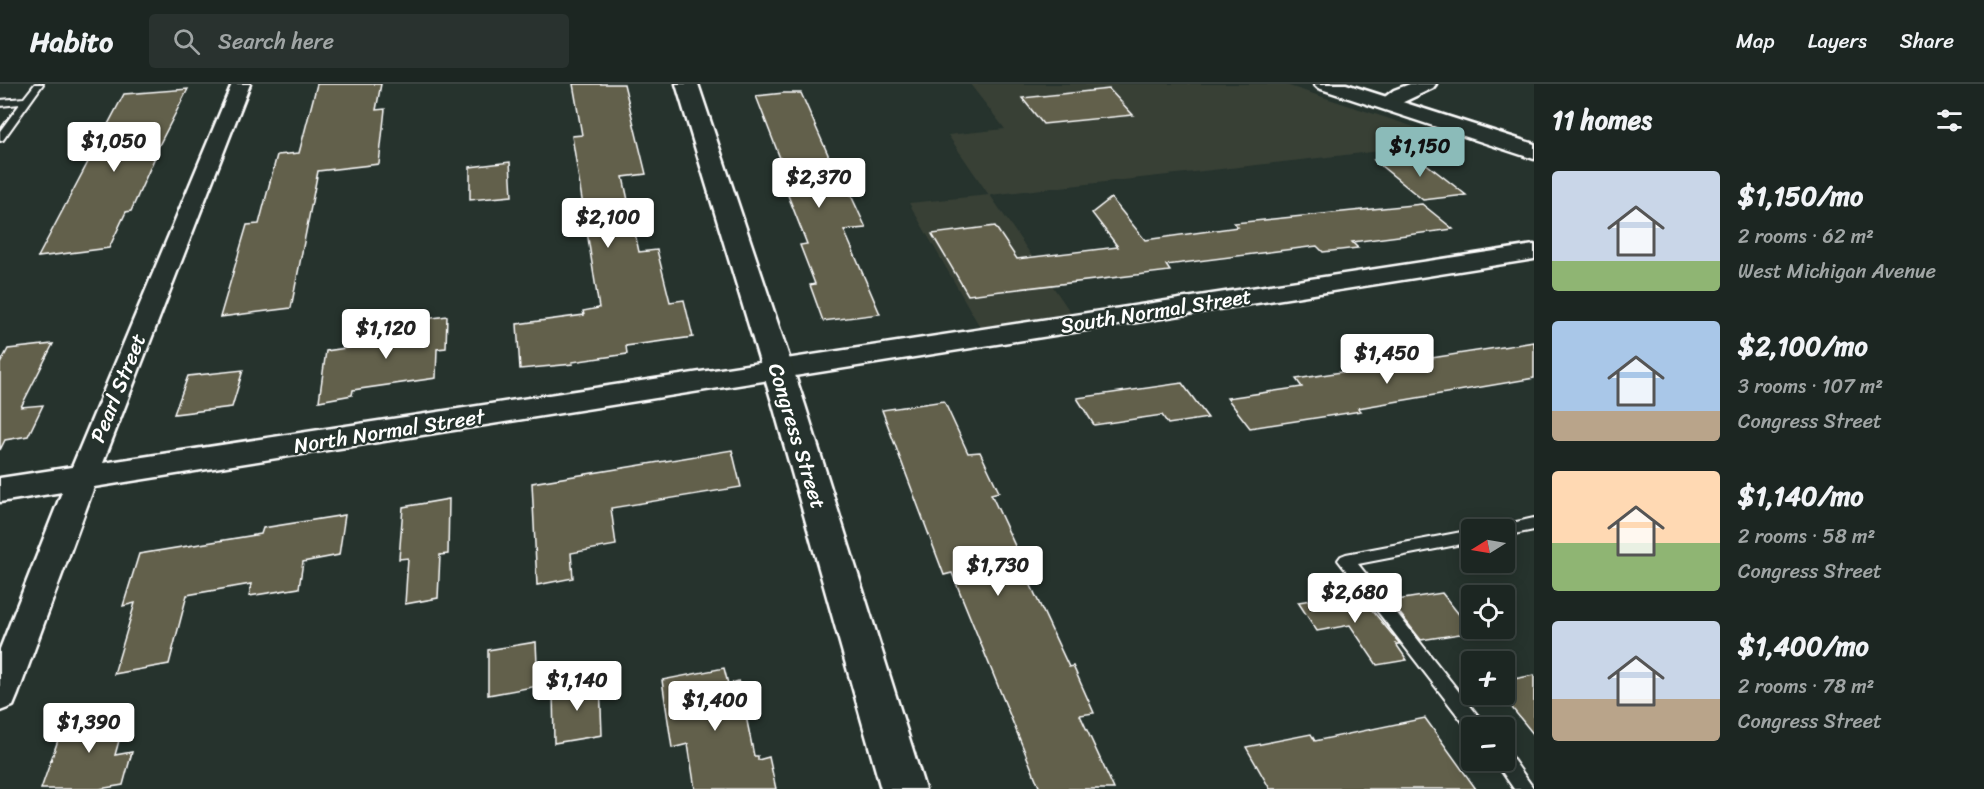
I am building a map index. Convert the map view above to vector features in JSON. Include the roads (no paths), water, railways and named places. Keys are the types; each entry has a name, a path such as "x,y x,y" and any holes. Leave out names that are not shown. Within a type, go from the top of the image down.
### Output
{"street":[{"name":"Pearl Street","path":"0,694 83,477 241,84"},
{"name":"Congress Street","path":"687,84 778,371 903,789"},
{"path":"1325,84 1534,152"},
{"path":"1386,103 1401,94 1427,84"},
{"name":"South Normal Street","path":"778,371 1534,252"},
{"name":"North Normal Street","path":"0,490 778,371"}],"lane":[{"path":"0,138 39,84"},
{"path":"0,103 26,101"},
{"path":"1515,528 1534,524"},
{"path":"1461,538 1346,560 1468,717"},
{"path":"1511,771 1525,789"}]}
